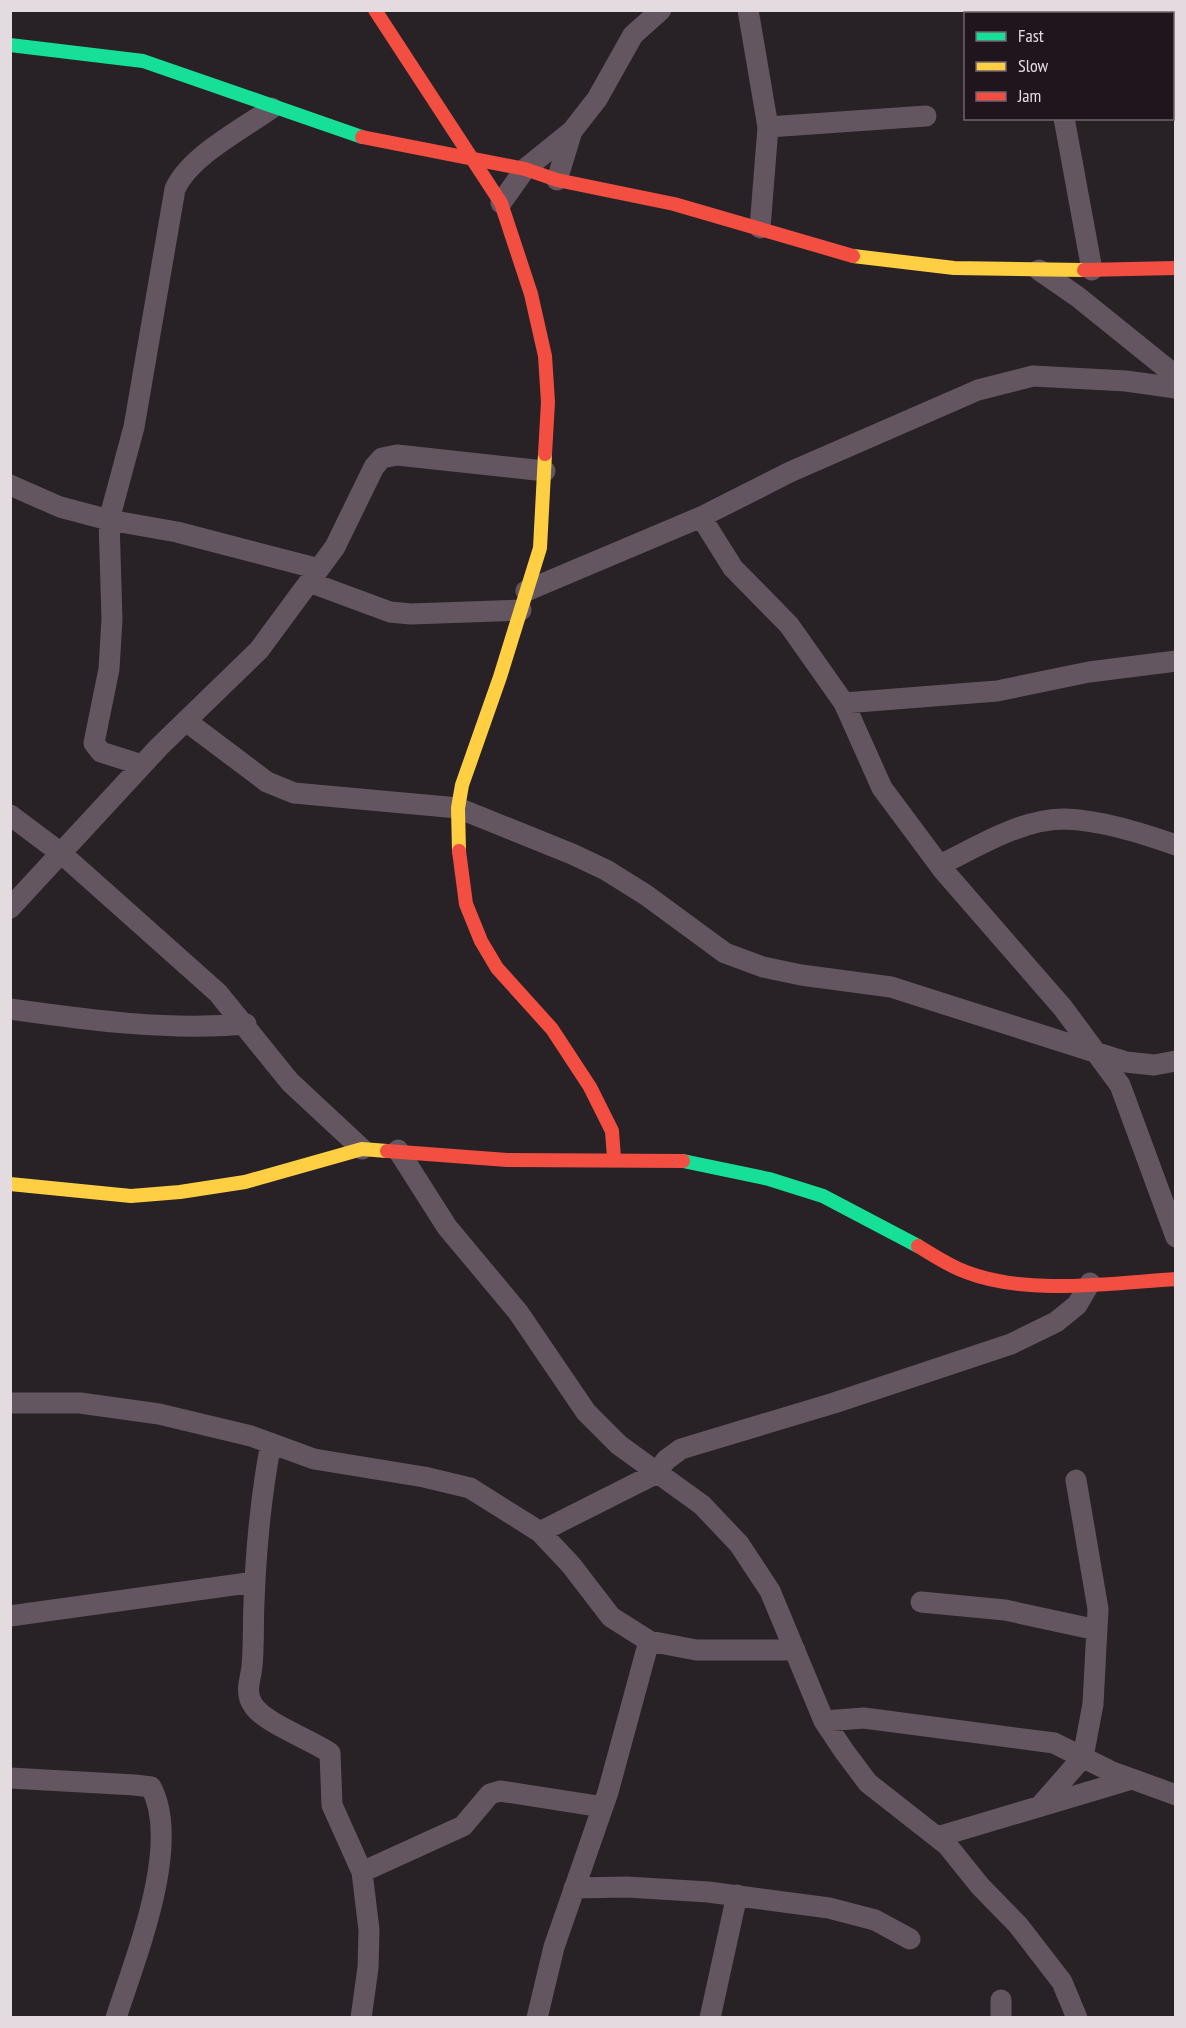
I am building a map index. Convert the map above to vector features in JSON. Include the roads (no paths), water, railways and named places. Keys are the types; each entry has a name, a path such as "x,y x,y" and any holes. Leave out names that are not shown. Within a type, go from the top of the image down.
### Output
{"street":[{"path":"375,10 419,80 474,158 501,203 531,294 545,356 548,402 540,548 471,753 458,808 459,861 466,904 481,941 497,968 552,1029 590,1087 612,1131 614,1158"},
{"path":"633,35 634,10"},
{"path":"501,203 525,169 572,131 597,99 633,35 661,10"},
{"path":"748,10 768,127 760,228"},
{"path":"10,45 143,61 185,74 272,108 351,135 474,158 525,169 557,180 674,204 862,259 954,268 1038,270 1176,268"},
{"path":"142,765 101,752 94,743 109,669 112,619 109,520 134,428 176,189 182,175 193,162 272,108"},
{"path":"768,127 926,116"},
{"path":"1064,120 1085,270 1078,297"},
{"path":"557,180 572,131"},
{"path":"1038,270 1078,297 1176,376"},
{"path":"1126,381 1143,351"},
{"path":"10,484 60,507 109,520 177,532 314,575 390,612 428,614 524,600 701,517 790,472 978,390 1033,376 1126,381 1176,388"},
{"path":"10,908 142,765 259,650 335,547 374,467 382,458 397,455 545,471"},
{"path":"701,517 733,568 789,625 844,703 882,788 940,866 1063,1008 1120,1085 1176,1237"},
{"path":"844,703 998,691 1089,672 1176,661"},
{"path":"186,721 267,782 294,793 458,808 606,870 725,954 763,967 801,975 891,987 1046,1035 1100,1055 1143,1064 1176,1061"},
{"path":"10,814 62,854 218,993 246,1024 290,1082 362,1149"},
{"path":"940,866 1018,830 1063,819 1142,833 1176,845"},
{"path":"10,1009 148,1025 199,1028 246,1024"},
{"path":"10,1184 131,1196 180,1192 245,1182 362,1149 507,1160 614,1158 679,1160 769,1179 823,1196 966,1272 987,1279 1017,1282 1090,1283 1176,1279"},
{"path":"398,1150 447,1227 518,1312 586,1412 619,1445 702,1505 739,1544 770,1591 824,1721 868,1784 937,1837 1018,1925 1062,1982 1077,2018"},
{"path":"540,1532 657,1473 666,1460 681,1449 834,1403 1011,1344 1056,1322 1077,1305 1090,1283"},
{"path":"10,1403 80,1403 159,1414 271,1443 314,1459 424,1477 470,1488 540,1532 555,1545 611,1617 649,1641 696,1650 795,1650"},
{"path":"271,1443 263,1484 255,1582 252,1667 248,1688 252,1704 262,1716 311,1740 330,1753 332,1805 362,1872 369,1930 368,1968 361,2018"},
{"path":"1041,1805 1083,1757 1093,1704 1098,1609 1076,1480"},
{"path":"10,1616 255,1582"},
{"path":"921,1602 1005,1610 1097,1630"},
{"path":"537,2018 551,1957 603,1808 649,1641"},
{"path":"824,1721 864,1718 1054,1743 1132,1779 1176,1795"},
{"path":"10,1778 151,1787 156,1796 160,1838 157,1887 116,2018"},
{"path":"937,1837 1001,1820 1041,1805 1132,1779"},
{"path":"362,1872 463,1826 490,1794 509,1792 603,1808"},
{"path":"574,1888 627,1887 737,1895 829,1908 874,1920 910,1939"},
{"path":"710,2018 737,1895"}]}
